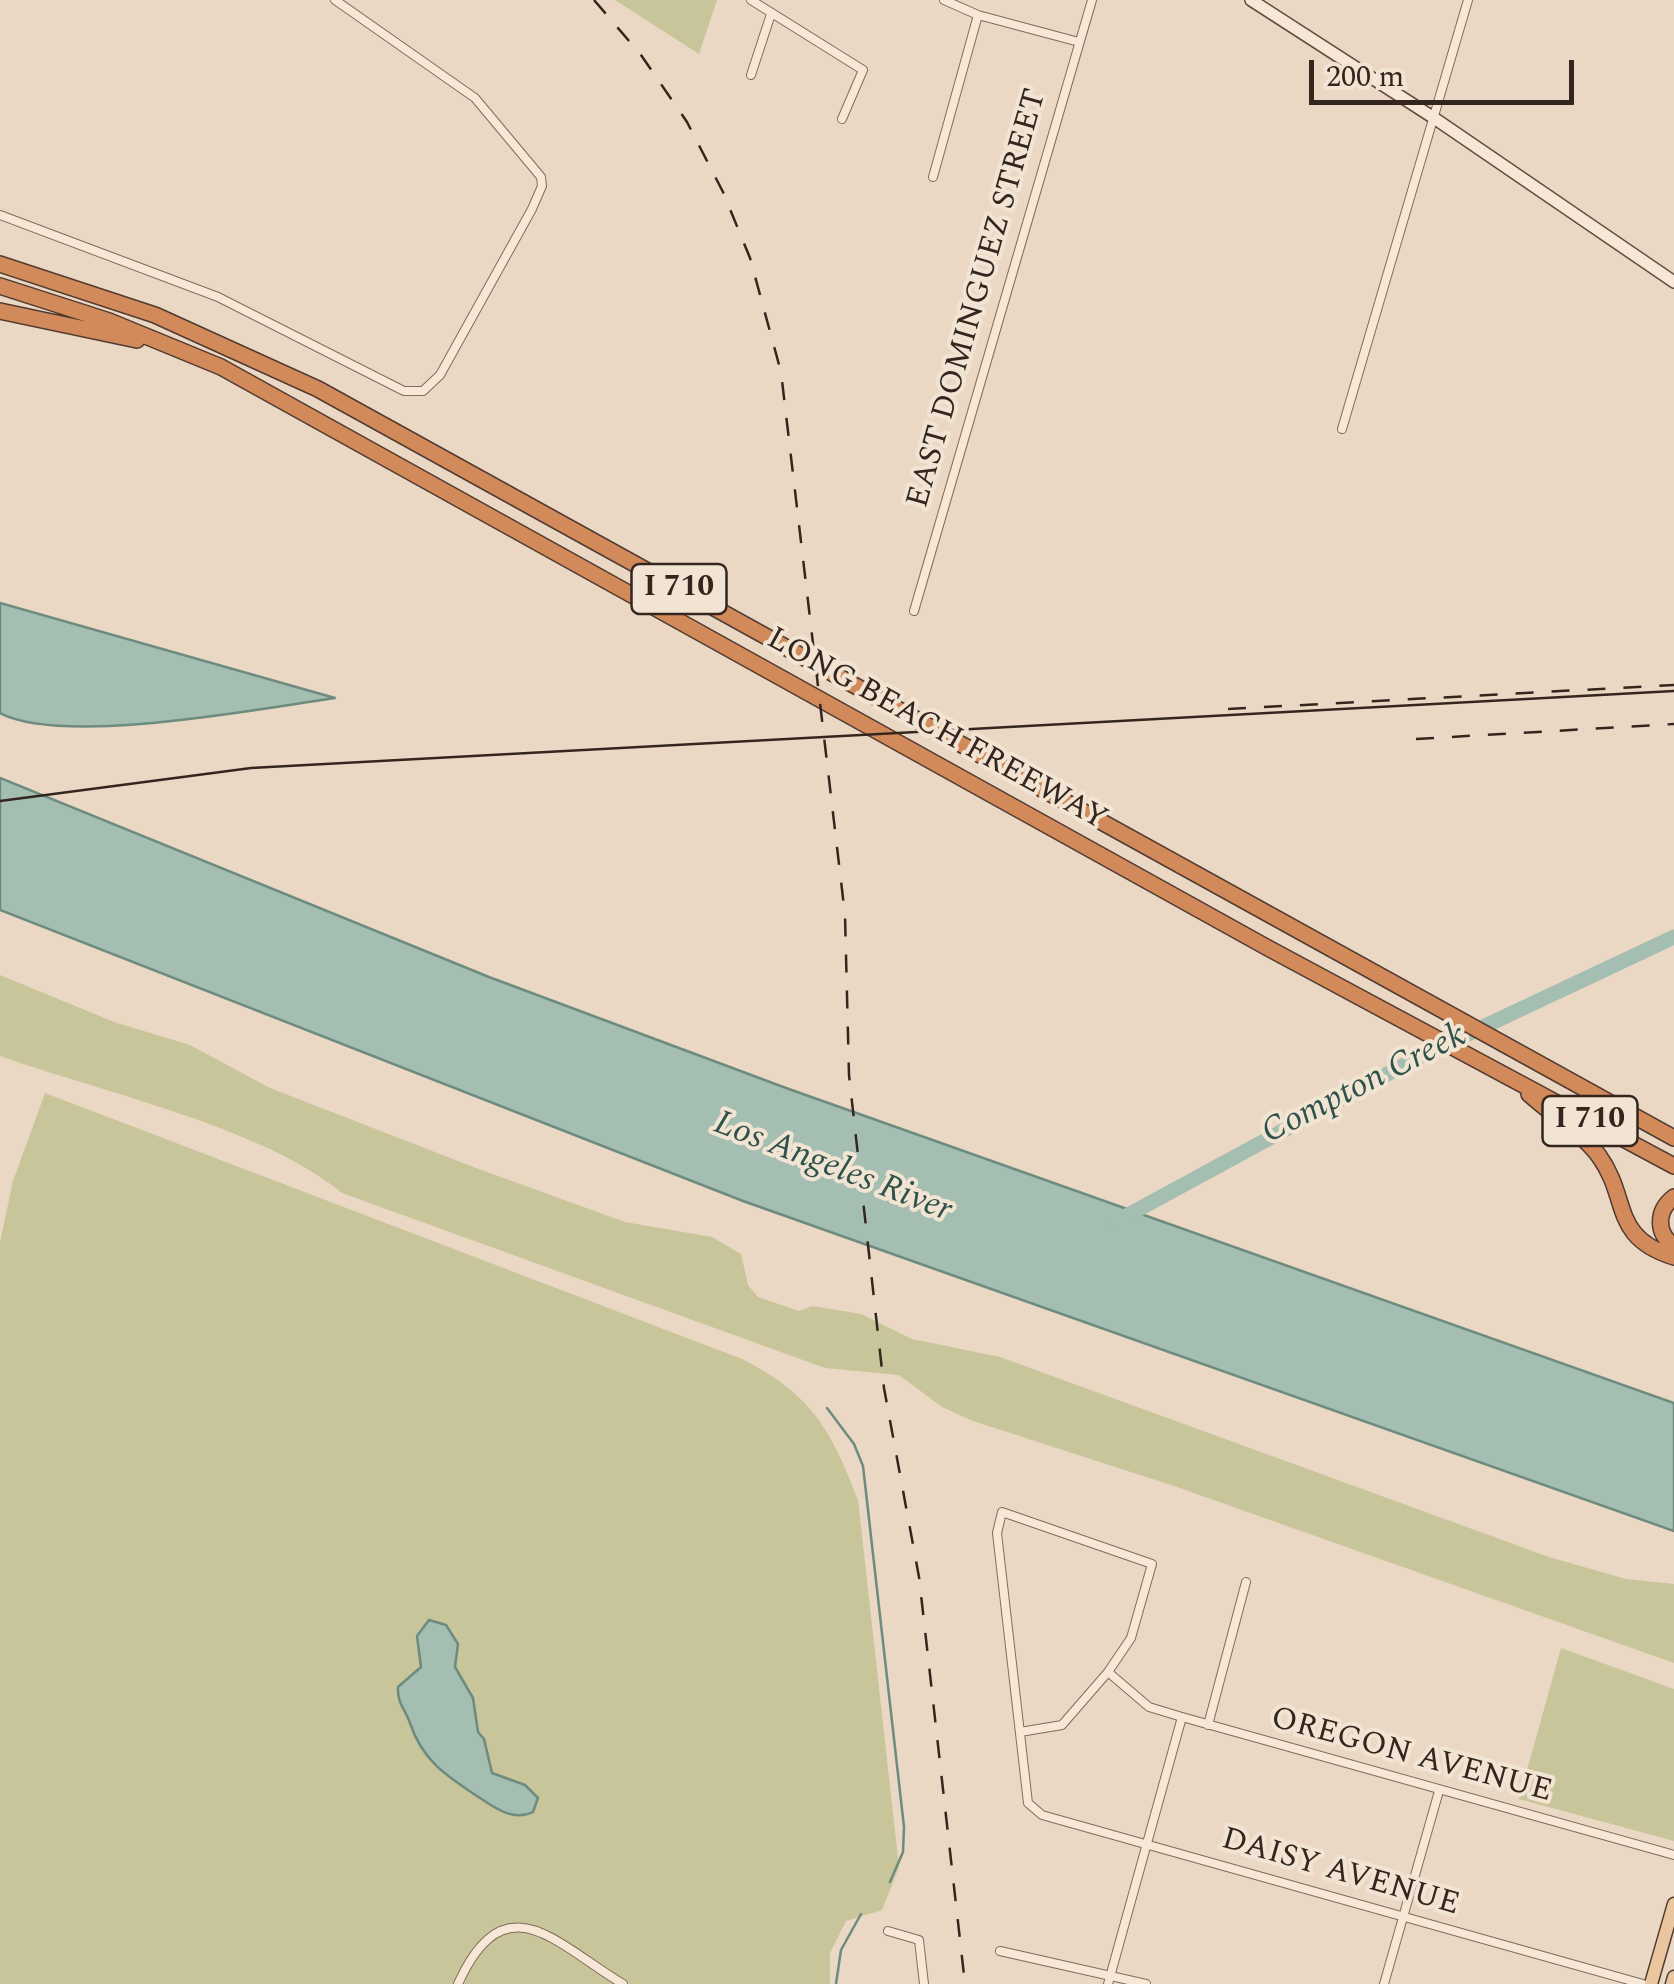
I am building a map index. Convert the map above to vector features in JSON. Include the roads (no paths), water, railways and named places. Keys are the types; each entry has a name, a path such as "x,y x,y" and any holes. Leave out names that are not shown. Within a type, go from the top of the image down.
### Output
{"highway":[{"name":"LONG BEACH FREEWAY","path":"0,264 155,316 318,390 1412,990 1674,1138"},
{"name":"LONG BEACH FREEWAY","path":"0,286 185,350 1674,1166"},
{"path":"0,311 185,350"},
{"path":"1507,1075 1600,1157 1635,1237 1674,1257"},
{"path":"1674,1197 1666,1203 1659,1222 1664,1239 1674,1246"}],"main road":[{"path":"1251,0 1434,118 1674,282"},
{"path":"1652,1984 1674,1904"}],"street":[{"path":"0,215 218,297 415,393 431,386 532,209 541,177 476,98 336,0"},
{"path":"751,0 864,70 842,119"},
{"path":"944,0 978,15 1080,42"},
{"name":"EAST DOMINGUEZ STREET","path":"914,611 1092,0"},
{"path":"1342,429 1468,0"},
{"path":"752,75 771,14"},
{"path":"933,178 978,15"},
{"path":"1002,1512 1152,1564 1130,1638 1108,1672 1062,1726 1020,1732 998,1533 1002,1512"},
{"path":"1208,1724 1246,1582"},
{"name":"OREGON AVENUE","path":"1108,1672 1138,1700 1182,1717 1674,1856"},
{"path":"1108,1984 1182,1717"},
{"name":"DAISY AVENUE","path":"1020,1732 1028,1804 1042,1816 1643,1984"},
{"path":"1384,1984 1439,1792"},
{"path":"458,1984 480,1942 519,1925 538,1928 623,1984"},
{"path":"888,1931 919,1940 924,1984"},
{"path":"1000,1951 1111,1973 1146,1984"}],"water":[{"path":"0,603 335,698 114,726 29,722 0,713"},
{"name":"Los Angeles River","path":"0,778 489,977 786,1088 1674,1403 1674,1531 743,1201 0,910"},
{"path":"429,1620 446,1625 458,1644 455,1667 473,1698 478,1732 484,1739 492,1773 525,1785 538,1798 533,1812 513,1815 501,1811 459,1784 422,1749 400,1702 398,1687 421,1667 417,1636"}],"waterway":[{"name":"Compton Creek","path":"1117,1221 1417,1058 1674,937"},
{"path":"827,1408 854,1444 863,1466 904,1827 903,1852 890,1882"},
{"path":"836,1984 841,1950 861,1914"}],"tram line":[{"path":"0,801 251,768 1674,691"}],"railway":[{"path":"594,0 641,55 687,122 723,192 750,258 781,372 845,915 849,1075 884,1388 919,1577 965,1984"},
{"path":"1228,709 1674,685"},
{"path":"1416,739 1674,724"}]}
